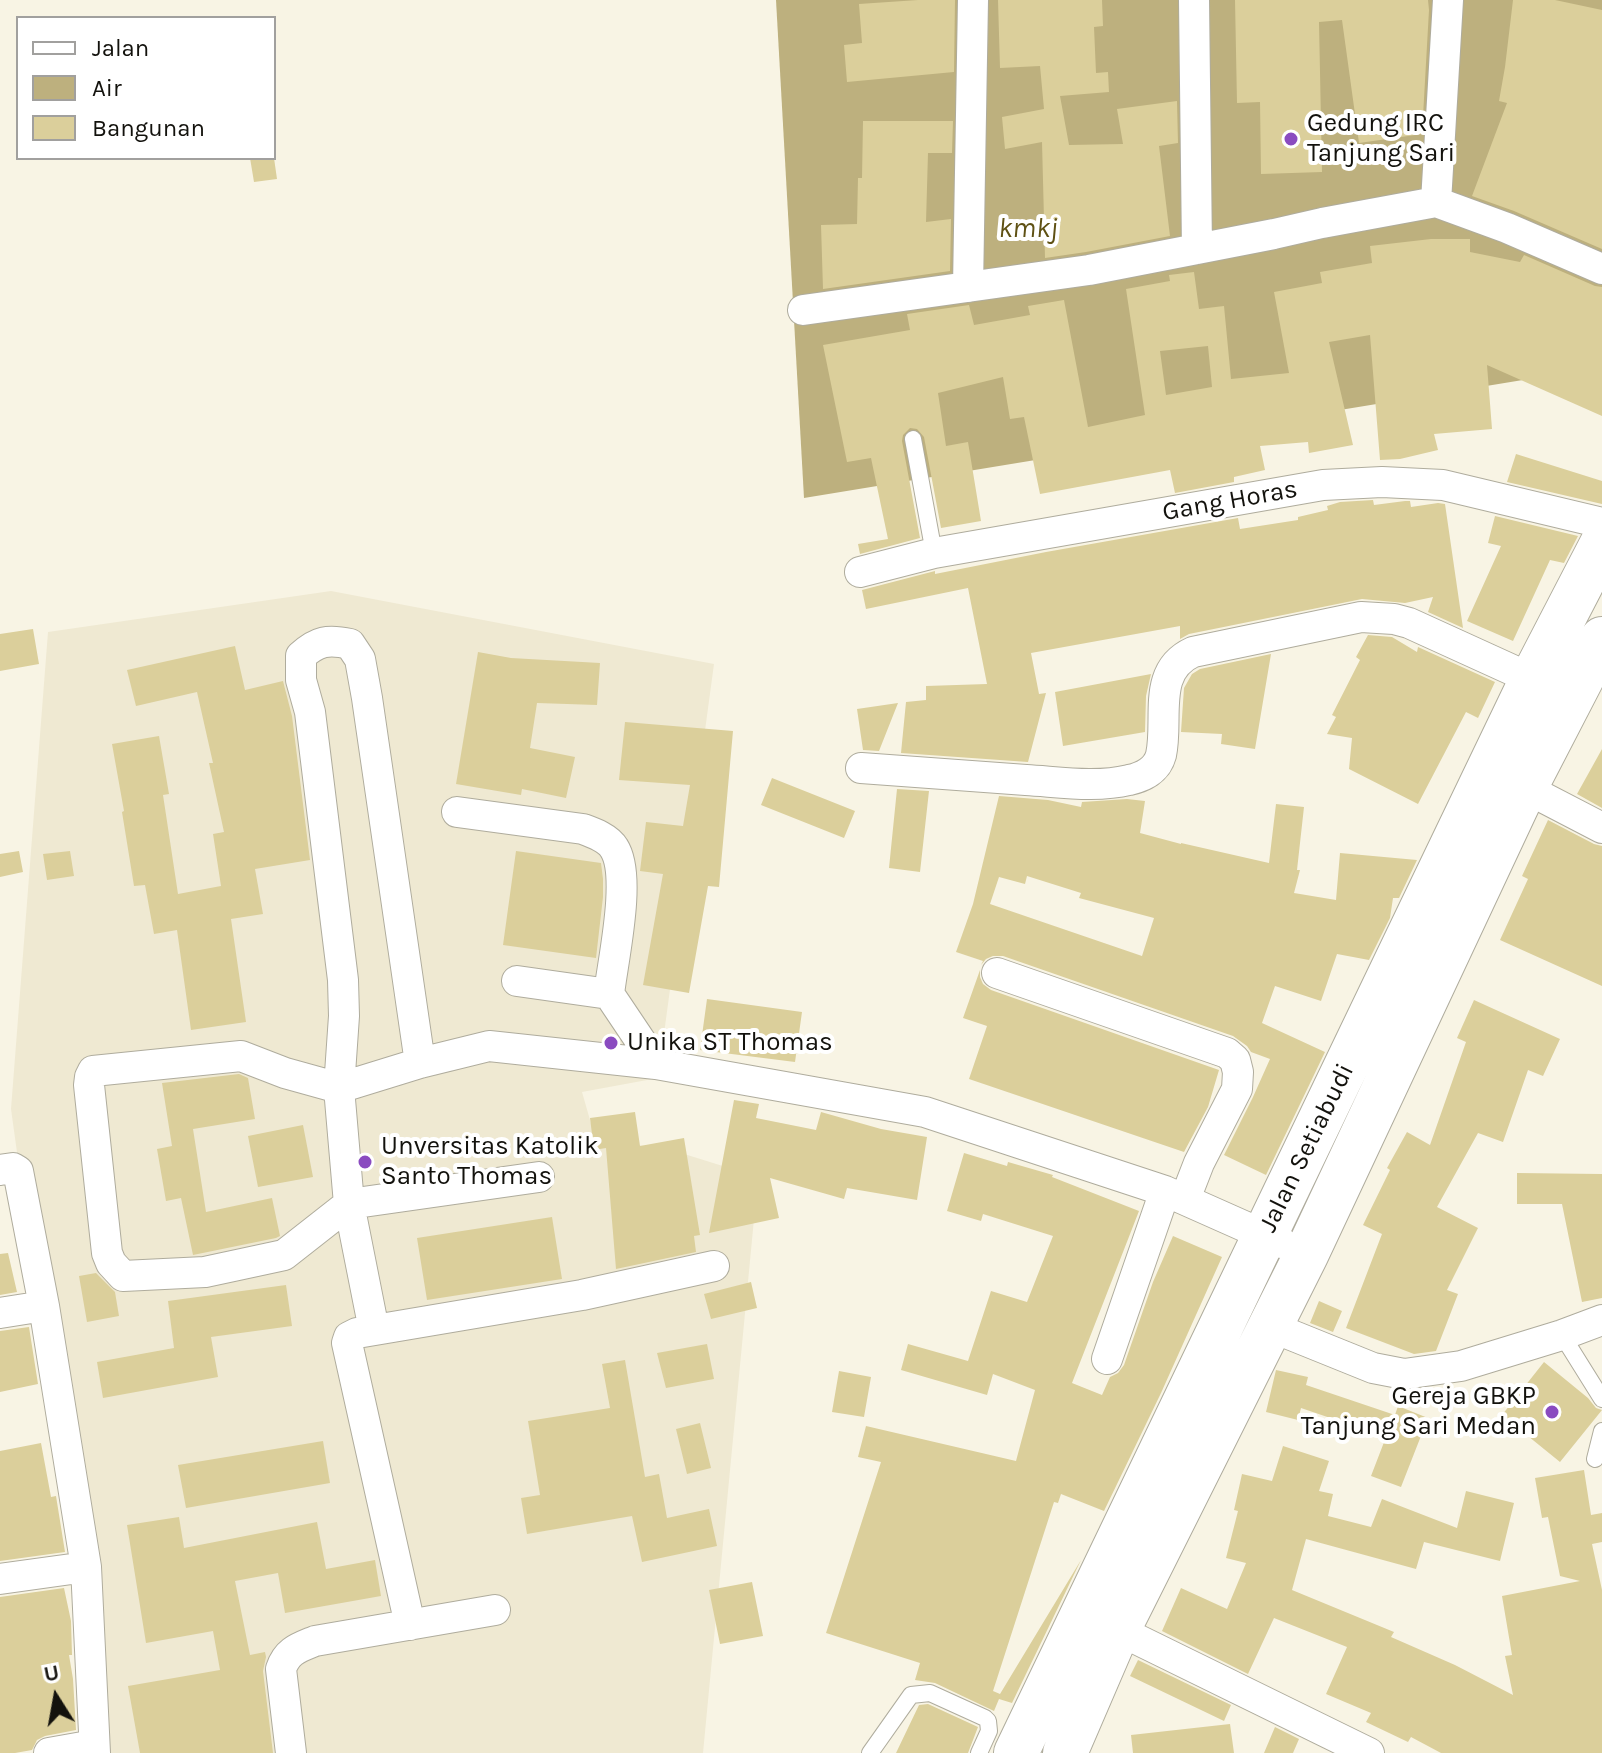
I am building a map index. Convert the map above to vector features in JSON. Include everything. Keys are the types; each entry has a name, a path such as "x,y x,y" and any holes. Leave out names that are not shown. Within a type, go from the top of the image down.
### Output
{"main road":[{"name":"Jalan Setiabudi","path":"1016,1753 1532,679 1602,544"},
{"path":"1566,615 1602,640"},
{"name":"Jalan Setiabudi","path":"1065,1753 1118,1630 1306,1255 1525,788 1602,640"}],"street":[{"path":"968,287 973,0"},
{"path":"1194,0 1197,249"},
{"path":"1436,202 1448,0"},
{"path":"803,310 1089,270 1436,202 1507,228 1602,269"},
{"name":"Gang Horas","path":"860,572 934,553 1323,485 1382,482 1443,485 1602,523"},
{"path":"861,768 1074,783 1129,780 1151,772 1161,757 1167,679 1180,657 1361,617 1409,623 1532,679"},
{"path":"374,1330 349,1204 339,1088 343,980 310,712 301,680 301,656 311,646 333,640 350,644 360,659 420,1063"},
{"path":"1525,788 1602,828"},
{"path":"457,812 583,829 614,846 623,888 609,994 656,1064"},
{"path":"997,973 1227,1053 1235,1060 1237,1089 1199,1163 1175,1195 1107,1359"},
{"path":"517,981 609,994"},
{"path":"539,1177 349,1204 284,1255 205,1272 123,1276 111,1263 107,1253 90,1077 97,1070 241,1056 285,1073 339,1088 489,1046 656,1064 925,1112 1175,1195 1266,1234 1306,1255"},
{"path":"0,1170 13,1168 18,1171 44,1306 86,1567 94,1749 49,1753"},
{"path":"410,1625 347,1343 349,1337 374,1330 582,1295 714,1266"},
{"path":"0,1313 44,1306"},
{"path":"1269,1326 1373,1368 1404,1374 1461,1366 1602,1320"},
{"path":"0,1579 86,1567"},
{"path":"291,1753 281,1669 285,1657 298,1647 315,1641 495,1610"},
{"path":"1118,1630 1369,1753"}],"lane":[{"path":"913,439 934,553"},
{"path":"1562,1335 1602,1399"},
{"path":"1595,1459 1602,1431"},
{"path":"870,1753 911,1695 930,1693 988,1721 989,1731 979,1753"}],"shaded area":[{"name":"Unversitas Katolik Santo Thomas","path":"331,591 714,664 658,1078 582,1092 596,1141 665,1148 758,1177 703,1753 100,1753 11,1109 48,632"}],"water":[{"name":"kmkj","path":"776,0 1602,0 1602,367 804,498"}],"building":[{"path":"955,0 954,72 847,82 844,45 862,43 859,4"},
{"path":"998,0 1102,0 1103,26 1094,27 1096,73 1108,72 1109,92 1060,96 1069,145 1123,144 1117,109 1177,101 1178,143 1159,146 1170,236 1045,258 1042,142 1005,149 1002,117 1044,109 1040,66 1000,68"},
{"path":"1235,0 1428,0 1422,134 1359,143 1342,20 1319,22 1322,172 1261,174 1260,102 1237,103"},
{"path":"1513,0 1555,0 1602,10 1602,249 1472,196 1507,103 1499,101"},
{"path":"863,121 953,121 952,153 928,153 926,222 951,219 950,271 823,289 821,225 857,224"},
{"path":"250,160 274,160 277,179 254,182"},
{"path":"1431,239 1470,239 1470,252 1520,262 1524,255 1602,287 1602,416 1487,365 1492,429 1434,434 1438,450 1400,459 1380,460 1370,335 1329,342 1353,445 1309,453 1308,442 1260,446 1265,470 1234,477 1234,482 1175,493 1170,470 1040,494 1024,417 1010,419 1003,377 938,393 946,446 968,442 981,521 941,528 924,437 917,429 910,428 902,441 920,538 860,554 858,544 888,539 871,458 847,462 823,345 910,330 907,314 969,305 974,325 1030,315 1028,306 1064,300 1088,427 1145,415 1126,289 1170,281 1169,275 1194,272 1199,309 1224,306 1231,379 1289,373 1274,292 1322,283 1320,272 1372,263 1370,246","holes":["1208,346 1212,387 1166,395 1160,351"]},
{"path":"1516,454 1602,481 1602,504 1507,482"},
{"path":"1373,500 1374,505 1405,501 1410,501 1411,507 1445,504 1463,628 1428,612 1433,597 1405,603 1362,599 1189,634 1180,639 1180,626 1031,653 1039,694 1046,693 1028,762 901,753 906,702 926,700 926,686 987,684 968,588 866,609 862,590 935,571 935,574 1238,518 1240,529 1298,520 1298,517 1328,510 1327,506 1340,502"},
{"path":"1495,516 1578,536 1564,563 1550,560 1513,641 1467,621 1501,546 1488,543"},
{"path":"33,629 39,664 0,671 0,634"},
{"path":"1368,635 1392,637 1417,652 1418,647 1495,682 1478,718 1466,712 1418,804 1349,769 1352,738 1327,734 1336,717 1332,715 1360,660 1356,657"},
{"path":"235,646 245,690 283,681 292,716 310,860 255,869 263,914 231,919 246,1022 191,1030 177,930 154,934 145,885 134,886 112,744 159,736 169,794 163,795 178,894 221,886 213,834 224,832 197,692 136,706 127,670"},
{"path":"478,652 511,658 600,663 597,705 537,703 530,748 575,757 566,798 522,789 521,795 456,784"},
{"path":"1271,654 1255,749 1221,744 1222,734 1181,732 1184,688 1192,674 1200,669"},
{"path":"1151,674 1146,696 1145,732 1063,746 1055,692"},
{"path":"898,703 879,751 863,750 857,709"},
{"path":"625,722 733,731 719,887 708,886 689,993 643,985 663,874 640,871 646,822 683,826 690,785 619,780"},
{"path":"1602,749 1602,808 1577,794"},
{"path":"772,778 855,811 844,838 761,805"},
{"path":"897,789 929,791 920,872 889,868"},
{"path":"999,796 1048,800 1081,807 1082,802 1145,801 1140,833 1269,863 1276,804 1304,807 1297,870 1300,870 1294,893 1336,900 1340,853 1417,860 1399,898 1393,898 1390,918 1369,960 1337,954 1321,1001 1275,986 1262,1023 1325,1052 1266,1175 1224,1155 1270,1059 1251,1052 1233,1036 1003,956 993,956 981,965 983,961 956,952 973,904","holes":["1027,876 1081,893 1079,898 1154,918 1142,956 990,904 999,877 1025,884"]},
{"path":"1548,820 1602,846 1602,986 1500,940 1528,879 1522,876"},
{"path":"19,851 23,872 0,877 0,854"},
{"path":"70,851 74,876 47,880 43,854"},
{"path":"516,851 601,863 603,897 596,958 503,945"},
{"path":"980,970 983,984 991,990 1219,1070 1208,1107 1184,1152 969,1079 987,1026 963,1018"},
{"path":"707,999 802,1012 795,1062 700,1050"},
{"path":"1474,1000 1560,1039 1543,1076 1528,1070 1503,1142 1478,1133 1437,1207 1478,1228 1447,1290 1458,1294 1436,1351 1414,1354 1346,1328 1382,1234 1363,1225 1390,1170 1387,1168 1407,1132 1430,1145 1466,1042 1457,1038"},
{"path":"239,1074 248,1078 255,1119 193,1129 206,1212 272,1198 280,1236 193,1255 181,1198 166,1201 157,1149 172,1146 162,1083"},
{"path":"734,1100 759,1104 756,1118 816,1130 821,1112 881,1129 927,1137 917,1200 847,1188 844,1199 770,1178 779,1218 709,1233"},
{"path":"635,1112 640,1146 684,1138 700,1235 694,1236 696,1252 616,1269 606,1148 594,1150 590,1118"},
{"path":"303,1125 313,1177 258,1187 248,1136"},
{"path":"964,1153 1053,1175 1139,1211 1072,1383 1102,1395 1110,1377 1124,1365 1173,1236 1222,1257 1104,1511 1061,1494 1058,1503 1054,1502 993,1691 1000,1694 1081,1560 1012,1703 999,1699 994,1711 935,1683 915,1680 920,1663 826,1633 881,1462 858,1457 866,1426 1016,1461 1035,1390 993,1374 987,1395 901,1370 908,1344 968,1361 991,1291 1027,1302 1053,1236 983,1214 981,1221 947,1211"},
{"path":"1517,1173 1602,1174 1602,1298 1582,1302 1562,1204 1517,1204"},
{"path":"552,1217 562,1279 427,1300 417,1238"},
{"path":"8,1253 17,1292 0,1295 0,1254"},
{"path":"96,1273 115,1292 119,1316 87,1322 79,1276"},
{"path":"751,1282 757,1308 711,1319 704,1294"},
{"path":"286,1285 292,1326 211,1337 218,1377 103,1398 97,1362 174,1348 168,1301"},
{"path":"1319,1301 1342,1311 1333,1332 1310,1323"},
{"path":"29,1327 38,1384 0,1392 0,1331"},
{"path":"707,1344 714,1379 666,1388 657,1353"},
{"path":"625,1360 645,1477 659,1474 667,1518 709,1509 717,1546 642,1562 632,1516 527,1534 521,1498 540,1495 528,1421 610,1408 602,1364"},
{"name":"Gereja GBKP Tanjung Sari Medan","path":"1544,1362 1602,1410 1560,1462 1502,1415"},
{"path":"1276,1370 1308,1377 1306,1385 1395,1415 1398,1406 1428,1418 1401,1487 1371,1476 1386,1437 1301,1408 1298,1420 1266,1412"},
{"path":"839,1371 871,1377 864,1417 832,1412"},
{"path":"700,1423 711,1468 687,1474 676,1429"},
{"path":"323,1441 330,1483 186,1508 178,1465"},
{"path":"41,1443 51,1497 56,1496 65,1552 0,1561 0,1451"},
{"path":"1283,1446 1329,1461 1319,1491 1333,1494 1328,1516 1371,1527 1382,1499 1457,1528 1466,1491 1514,1503 1500,1561 1424,1542 1416,1569 1306,1539 1292,1590 1394,1632 1391,1637 1513,1695 1505,1656 1512,1655 1502,1596 1580,1581 1560,1576 1548,1517 1542,1518 1535,1478 1584,1470 1591,1515 1602,1513 1602,1542 1592,1544 1602,1590 1602,1753 1441,1753 1411,1737 1408,1742 1366,1722 1371,1713 1326,1694 1347,1647 1274,1618 1248,1674 1162,1631 1181,1588 1227,1609 1246,1563 1226,1558 1238,1511 1234,1510 1242,1474 1272,1481"},
{"path":"179,1517 184,1548 317,1522 326,1569 375,1560 381,1596 285,1613 278,1573 235,1581 250,1655 265,1652 263,1671 273,1753 140,1753 128,1686 220,1670 213,1631 146,1643 127,1525"},
{"path":"752,1582 763,1636 720,1644 709,1590"},
{"path":"64,1588 71,1621 72,1655 69,1655 76,1730 45,1736 37,1740 32,1750 0,1753 0,1597"},
{"path":"1138,1660 1231,1705 1224,1721 1130,1676"},
{"path":"928,1704 978,1727 968,1753 896,1753 919,1705"},
{"path":"1230,1724 1234,1753 1133,1753 1131,1735"},
{"path":"1275,1727 1299,1739 1293,1753 1264,1753"}],"place":[{"name":"Gedung IRC Tanjung Sari","path":"1291,139"},
{"name":"Unika ST Thomas","path":"611,1043"},
{"name":"Unversitas Katolik Santo Thomas","path":"365,1162"},
{"name":"Gereja GBKP Tanjung Sari Medan","path":"1552,1412"}]}
